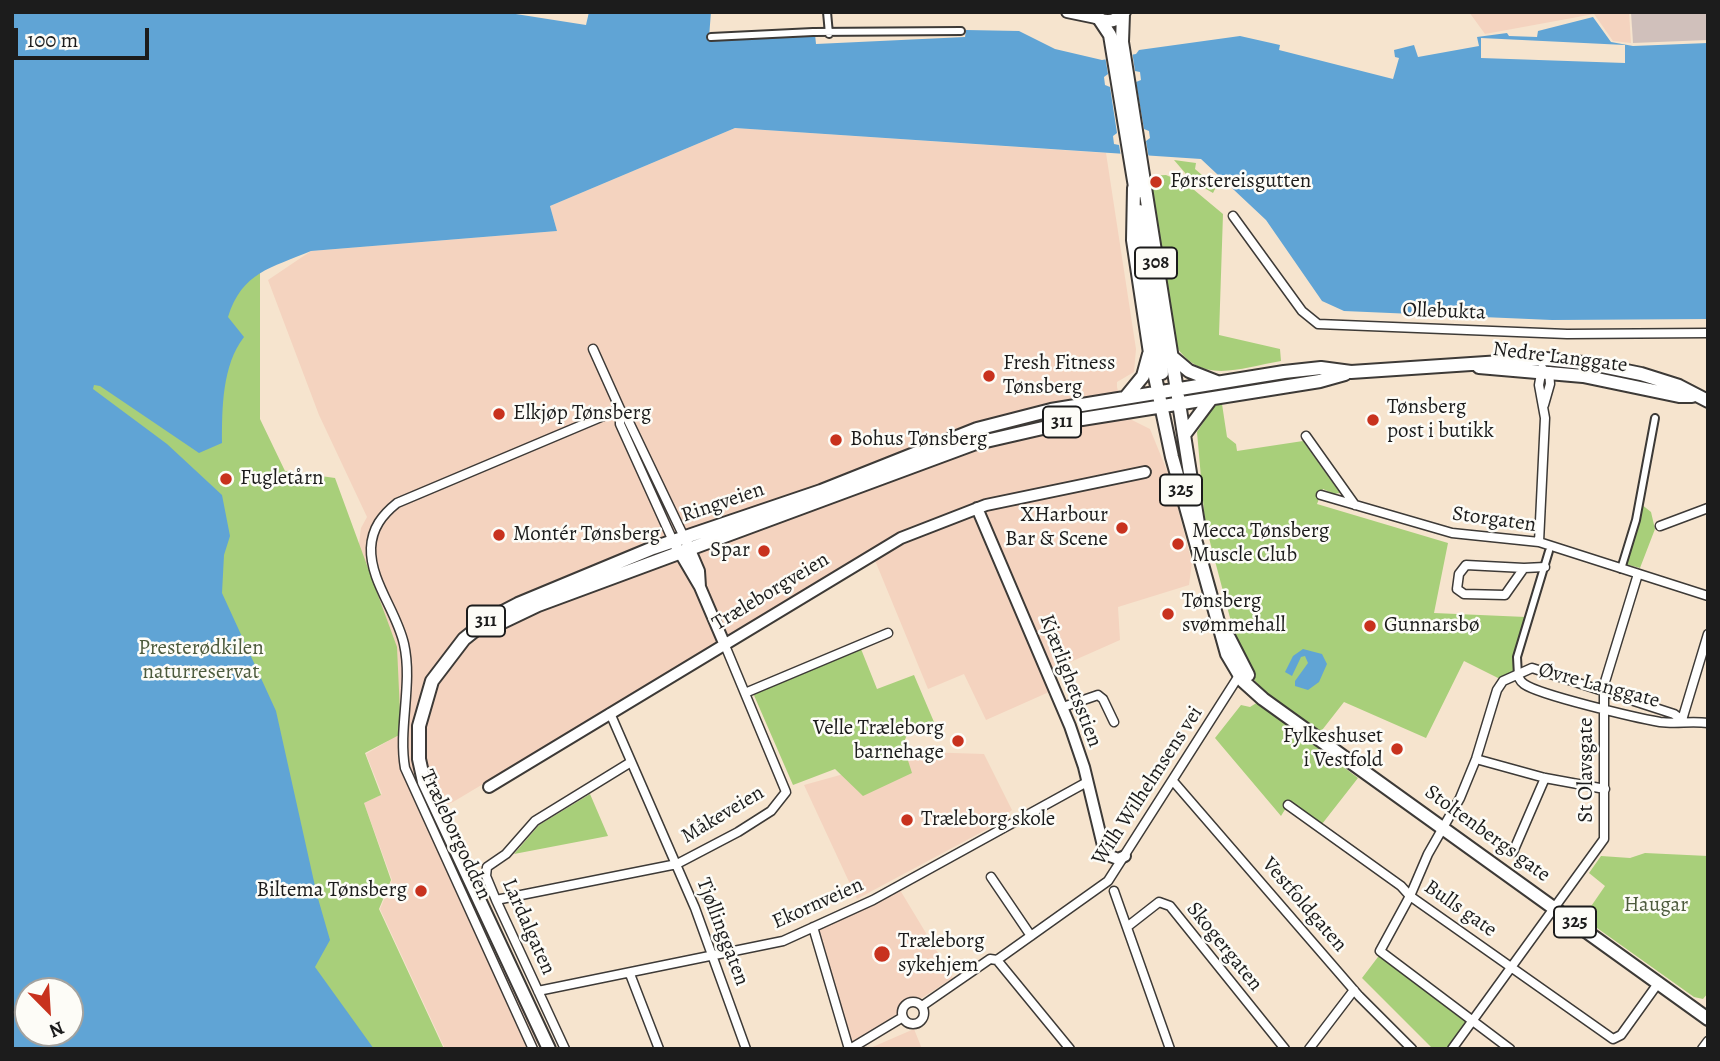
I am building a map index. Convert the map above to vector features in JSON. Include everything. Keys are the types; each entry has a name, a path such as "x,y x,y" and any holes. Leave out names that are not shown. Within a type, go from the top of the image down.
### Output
{"main road":[{"name":"308","path":"1096,17 1112,21 1124,13"},
{"name":"308","path":"1124,13 1117,43 1170,355 1167,392"},
{"name":"308","path":"1096,17 1117,43"},
{"name":"308","path":"1137,172 1133,240 1150,353 1167,392"},
{"name":"308","path":"1134,188 1167,392"},
{"path":"1125,398 1143,376 1150,353"},
{"path":"1170,355 1189,371 1217,382"},
{"name":"Nedre Langgate","path":"1167,392 1217,382 1321,368 1351,372 1546,359 1630,371 1679,386 1693,396 1708,401"},
{"name":"Nedre Langgate","path":"1464,365 1604,379 1679,396 1693,396"},
{"name":"Nedre Langgate","path":"1169,406 1320,382 1351,372"},
{"name":"Ringveien","path":"549,1049 421,773 419,726 432,681 457,645 489,619 518,604 678,539 821,491 977,429 1051,410 1167,392"},
{"name":"325","path":"1167,392 1169,406"},
{"path":"1184,435 1211,399"},
{"name":"Ringveien","path":"434,797 426,747 429,716 443,677 469,645 491,628 521,612 965,446 1054,424 1169,406"},
{"name":"Stoltenbergs gate","path":"1169,406 1184,435 1206,572"},
{"name":"Stoltenbergs gate","path":"1169,406 1186,454"},
{"name":"Stoltenbergs gate","path":"1169,406 1187,513 1220,620 1227,654 1259,695 1708,1019"}],"street":[{"path":"827,12 829,34"},
{"path":"1067,12 1096,17"},
{"path":"711,37 813,32 829,34 961,31"},
{"name":"Ollebukta","path":"1233,216 1302,312 1318,324 1567,334 1708,333"},
{"path":"593,349 620,409 620,424 678,539"},
{"path":"1539,542 1546,359"},
{"name":"Træleborgodden","path":"533,1049 405,768 402,750 405,647 373,566 371,545 374,528 381,517 397,503 620,409"},
{"path":"1621,569 1636,520 1655,418"},
{"path":"1306,436 1356,505"},
{"name":"Træleborgveien","path":"489,787 881,548 938,521 977,508 1145,472"},
{"name":"Storgaten","path":"1321,495 1452,533 1539,542 1708,596"},
{"name":"Kjærlighetsstien","path":"977,508 1063,708 1087,782 1105,854 1118,859 1125,856"},
{"path":"1660,526 1708,508"},
{"name":"Måkeveien","path":"496,900 677,864 771,811 786,792 700,587 699,570 684,552 678,539"},
{"path":"1510,1049 1380,951 1460,798 1476,759 1497,690 1503,681 1518,676 1517,657 1549,551"},
{"path":"1524,568 1505,595 1464,594 1457,589 1459,574 1466,565 1545,567"},
{"name":"St Olavsgate","path":"1452,1049 1604,839 1604,692 1639,574"},
{"path":"745,693 888,632"},
{"path":"1682,720 1708,635"},
{"name":"Øvre Langgate","path":"1682,720 1674,713 1532,668 1524,670 1518,676 1530,687 1659,722 1674,723 1682,720 1708,723"},
{"name":"Wilh Wilhelmsens vei","path":"922,1006 980,965 990,959 996,960 1102,888 1173,781 1240,669"},
{"path":"1063,708 1101,696 1114,722"},
{"name":"Tjøllinggaten","path":"610,713 677,864 714,956 746,1049"},
{"path":"1476,759 1545,778 1605,789"},
{"name":"Lardalgaten","path":"565,1049 496,900 486,876 487,867 506,854 535,821 631,762"},
{"path":"1513,852 1545,778"},
{"name":"Vestfoldgaten","path":"1173,781 1354,990 1412,1049"},
{"name":"Ekornveien","path":"538,992 783,941 873,900 1087,782"},
{"name":"Bulls gate","path":"1288,805 1401,886 1410,896 1613,1039 1620,1035 1658,982"},
{"path":"991,877 1031,936"},
{"path":"1114,891 1170,1049"},
{"name":"Skogergaten","path":"1127,927 1159,902 1165,903 1285,1049"},
{"path":"813,928 850,1049 903,1017 908,1004 922,1006 921,1021 911,1024 903,1017"},
{"path":"996,960 1070,1049"},
{"path":"630,974 659,1049"},
{"path":"1309,1049 1354,990"},
{"path":"1702,1049 1708,1041"}],"shaded area":[{"path":"1469,12 1629,12 1631,43 1613,41 1594,14 1485,34"},
{"path":"1631,12 1708,12 1708,40 1633,43"},
{"path":"735,128 1106,153 1136,349 1134,372 1117,382 1117,387 1124,416 1150,429 1170,478 1192,563 1189,585 1118,607 1120,640 1041,675 1049,692 986,720 964,674 928,689 874,558 722,641 453,802 432,811 538,1043 526,1049 445,1049 380,909 392,880 364,803 382,794 366,754 388,741 390,647 357,559 361,528 367,517 319,415 268,280 311,251 557,231 550,206"},
{"path":"923,752 984,754 1012,810 993,826 857,899 804,785"},
{"name":"Træleborg sykehjem","path":"900,890 953,978 852,1043 819,930"},
{"path":"914,1029 922,1049 868,1049"}],"green space":[{"path":"1174,160 1196,163 1195,169 1216,187 1213,193 1192,181"},
{"path":"1166,175 1187,184 1223,214 1219,335 1280,349 1281,361 1235,370 1207,369 1195,365 1173,341 1146,176"},
{"name":"Presterødkilen naturreservat","path":"260,267 260,419 285,471 335,478 397,647 401,734 365,753 381,795 364,803 391,880 379,909 444,1049 12,1049 12,345"},
{"path":"1222,404 1227,437 1236,444 1237,451 1303,441 1340,493 1334,494 1323,489 1317,504 1448,543 1434,613 1526,617 1517,675 1502,680 1464,661 1426,738 1344,702 1319,734 1265,692 1243,667 1205,523 1197,432 1214,406"},
{"path":"1641,504 1651,512 1655,529 1640,568 1625,564 1638,529"},
{"path":"861,649 877,689 914,675 934,722 908,732 903,745 912,773 863,796 835,769 793,785 753,693"},
{"path":"1258,702 1358,778 1322,824 1289,803 1281,816 1215,738 1241,705 1250,707"},
{"path":"590,794 608,836 514,854 539,825"},
{"name":"Haugar","path":"1645,853 1708,856 1708,993 1703,999 1694,997 1583,918 1605,886 1589,873 1601,856 1630,858"},
{"path":"1381,953 1471,1022 1451,1049 1433,1049 1362,978"}],"water":[{"path":"12,12 503,12 586,25 589,12 711,12 709,37 815,34 816,44 965,37 966,30 1019,31 1055,49 1102,60 1136,54 1139,50 1240,36 1280,45 1279,50 1393,79 1399,58 1395,57 1394,50 1414,45 1418,57 1479,46 1477,37 1507,33 1509,36 1537,37 1538,31 1593,17 1611,42 1633,46 1708,43 1708,319 1552,320 1344,311 1322,301 1266,220 1201,159 735,128 550,206 557,231 311,251 271,267 241,290 228,317 244,337 227,374 222,443 199,453 100,386 94,385 93,389 167,444 222,495 230,536 224,555 222,593 276,711 317,895 330,940 315,967 374,1049 12,1049","holes":["1481,38 1625,45 1625,63 1481,58"]},
{"path":"1303,649 1322,654 1327,664 1319,682 1308,690 1295,686 1295,681 1308,663 1305,656 1301,657 1292,676 1285,672 1293,656"}],"pier":[{"path":"1132,51 1135,71 1140,72 1141,80 1136,82 1144,129 1149,131 1150,138 1146,141 1149,159 1121,157 1119,145 1114,144 1113,136 1117,133 1110,87 1105,85 1104,77 1108,74 1105,56"}],"place":[{"name":"Førstereisgutten","path":"1156,182"},
{"name":"Fresh Fitness Tønsberg","path":"989,376"},
{"name":"Elkjøp Tønsberg","path":"499,414"},
{"name":"Tønsberg post i butikk","path":"1373,420"},
{"name":"Bohus Tønsberg","path":"836,440"},
{"name":"Fugletårn","path":"226,479"},
{"name":"XHarbour Bar & Scene","path":"1122,528"},
{"name":"Montér Tønsberg","path":"499,535"},
{"name":"Mecca Tønsberg Muscle Club","path":"1178,544"},
{"name":"Spar","path":"764,551"},
{"name":"Tønsberg svømmehall","path":"1168,614"},
{"name":"Gunnarsbø","path":"1370,626"},
{"name":"Velle Træleborg barnehage","path":"958,741"},
{"name":"Fylkeshuset i Vestfold","path":"1397,749"},
{"name":"Træleborg skole","path":"907,820"},
{"name":"Biltema Tønsberg","path":"421,891"},
{"name":"Træleborg sykehjem","path":"882,954"}]}
